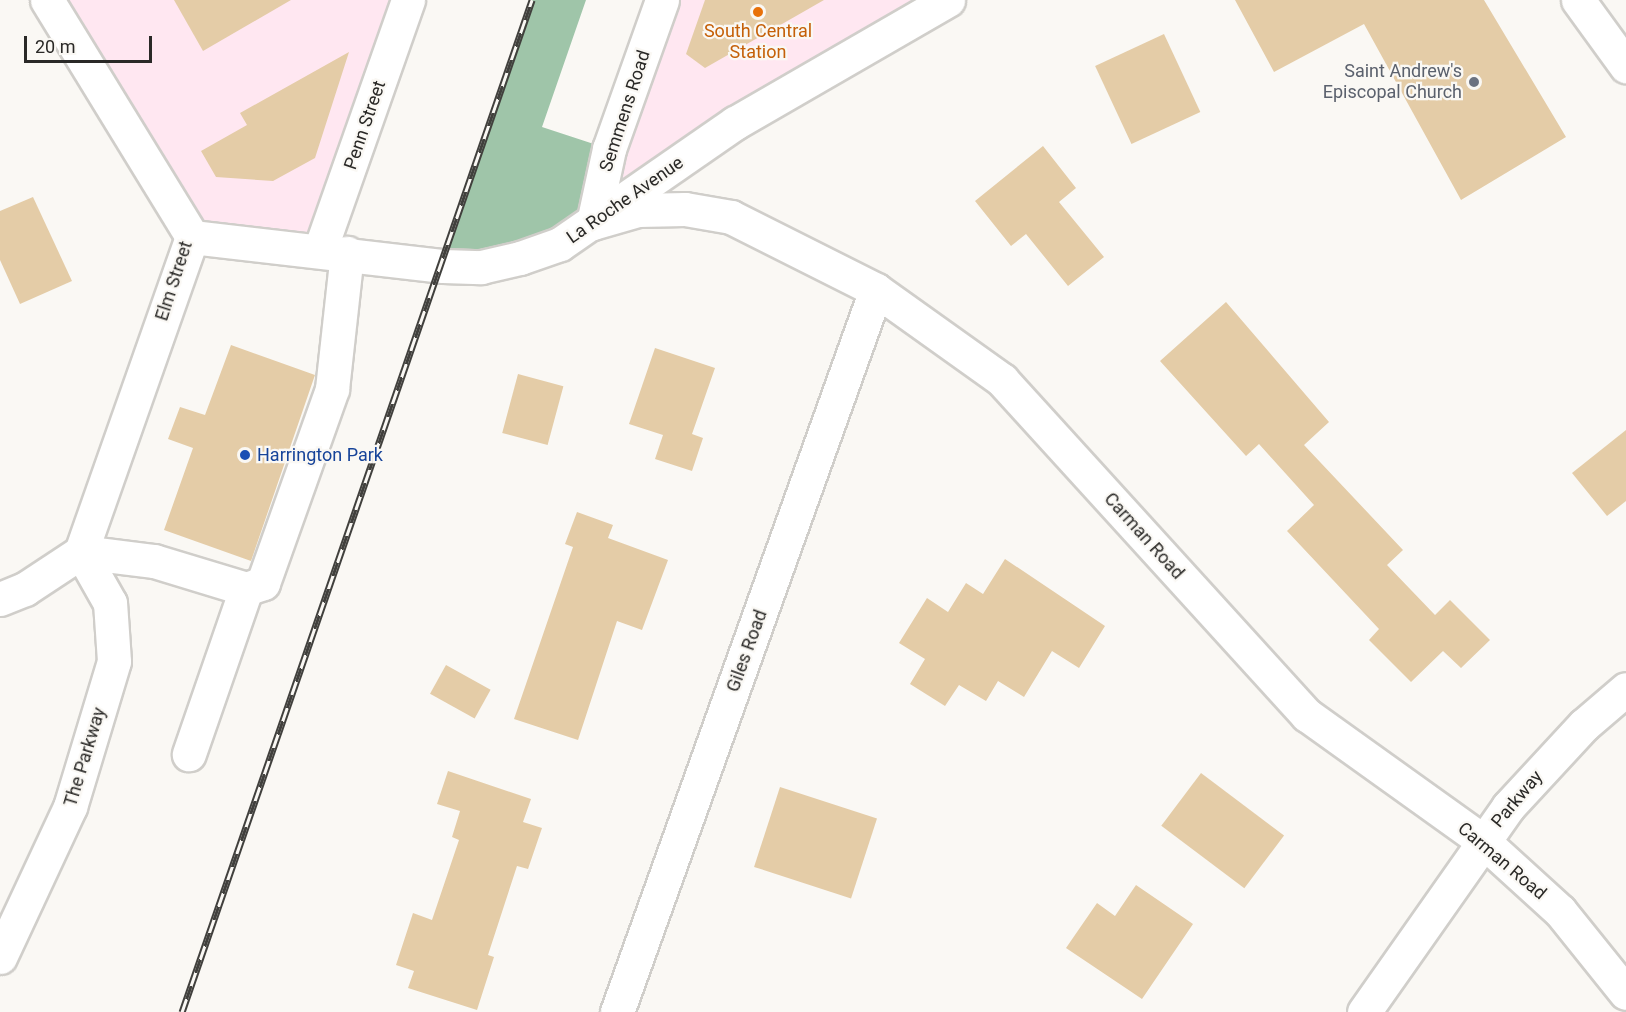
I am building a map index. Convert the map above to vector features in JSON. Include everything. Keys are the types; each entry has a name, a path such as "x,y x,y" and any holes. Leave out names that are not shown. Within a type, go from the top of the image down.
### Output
{"street":[{"name":"Elm Street","path":"47,0 192,237 81,552"},
{"name":"Penn Street","path":"246,589 263,583 332,389 333,251 408,0"},
{"name":"Semmens Road","path":"593,223 609,149 662,0"},
{"name":"La Roche Avenue","path":"192,237 481,267 560,244 735,123 948,0"},
{"path":"1578,0 1626,66"},
{"name":"Carman Road","path":"593,223 638,210 685,209 730,217 876,290 1002,380 1307,715 1483,841 1560,911 1626,993"},
{"name":"Giles Road","path":"617,1012 876,290"},
{"path":"0,599 25,589 81,552 154,561 246,589 189,754"},
{"name":"The Parkway","path":"0,957 70,807 114,662 110,603 81,552"},
{"name":"Parkway","path":"1364,1012 1483,841 1584,724 1626,689"}],"shaded area":[{"path":"47,0 408,0 320,250 192,237"},
{"path":"662,0 948,0 593,223"}],"green space":[{"path":"532,0 586,0 542,127 609,149 593,223 443,266"}],"building":[{"path":"174,0 291,0 203,51"},
{"path":"705,0 824,0 705,68 686,54"},
{"name":"Saint Andrew's Episcopal Church","path":"1235,0 1484,0 1566,137 1461,200 1364,24 1274,72"},
{"path":"1164,34 1200,112 1131,144 1095,66"},
{"path":"349,52 315,158 273,181 216,177 201,151 247,125 240,113"},
{"path":"1043,146 1076,188 1059,202 1104,257 1068,286 1026,234 1011,246 975,201"},
{"path":"33,197 72,281 20,304 0,260 0,211"},
{"path":"1226,302 1329,422 1304,445 1403,550 1387,565 1435,615 1450,600 1490,640 1461,668 1443,651 1411,682 1369,640 1379,629 1287,531 1314,505 1259,444 1246,456 1160,361"},
{"path":"231,345 315,375 251,561 164,530 193,448 168,439 180,407 205,415"},
{"path":"655,348 715,368 692,434 703,438 692,471 655,459 663,435 629,424"},
{"path":"518,374 563,386 548,445 502,433"},
{"path":"1626,430 1626,501 1607,516 1572,473"},
{"path":"577,512 613,525 608,538 668,560 642,630 617,621 578,740 514,719 573,547 565,544"},
{"path":"1005,559 1105,626 1079,668 1052,651 1024,697 998,681 986,701 959,685 945,706 910,684 925,659 899,643 927,598 948,612 966,583 983,594"},
{"path":"446,665 491,690 475,719 430,694"},
{"path":"448,771 531,799 523,822 542,828 528,869 517,866 488,955 494,957 477,1010 408,988 414,971 396,965 413,913 432,920 459,840 452,837 460,811 437,804"},
{"path":"1201,773 1284,836 1244,888 1161,826"},
{"path":"780,787 877,819 851,898 754,867"},
{"path":"1136,885 1193,924 1142,999 1066,948 1097,903 1115,916"}],"railway":[{"path":"182,1012 532,0"}],"place":[{"name":"South Central Station","path":"758,12"},
{"name":"Saint Andrew's Episcopal Church","path":"1474,82"},
{"name":"Harrington Park","path":"245,455"}]}
